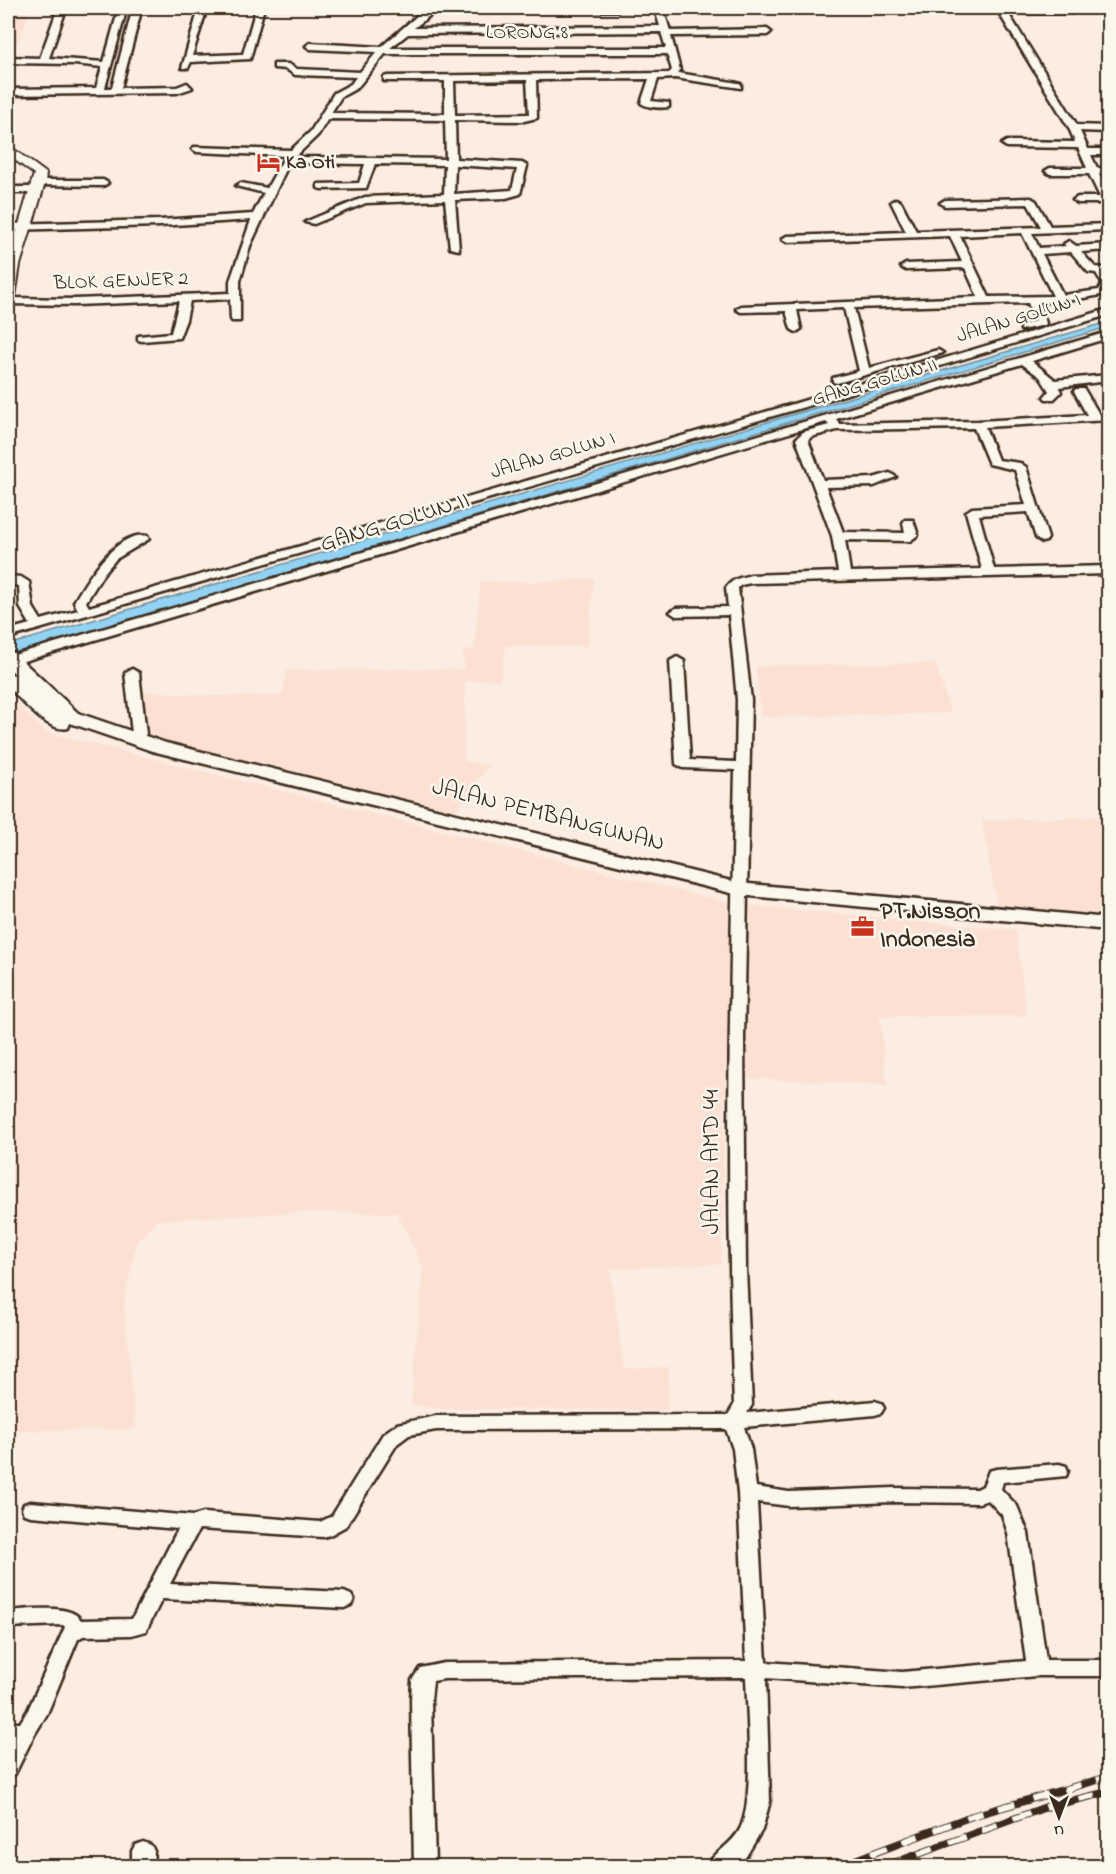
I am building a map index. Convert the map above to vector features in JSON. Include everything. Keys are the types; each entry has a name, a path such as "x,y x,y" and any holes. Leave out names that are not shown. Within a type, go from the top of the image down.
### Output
{"main road":[{"name":"JALAN PEMBANGUNAN","path":"9,664 71,717 133,740 739,894 1108,924"},
{"name":"JALAN PEMBANGUNAN","path":"9,664 34,704 59,723 94,736 403,822 739,894 1108,934"}],"street":[{"path":"44,60 62,8 175,8"},
{"path":"101,88 123,8"},
{"path":"117,87 136,8"},
{"path":"203,8 186,62 239,59 248,56 260,8"},
{"path":"236,319 236,281 257,217 289,156 315,133 338,95 354,86 369,66 403,31 431,9 654,8"},
{"path":"659,8 676,70 673,75"},
{"path":"548,9 555,31 551,64"},
{"path":"1001,9 1072,10"},
{"path":"1001,9 1074,128 1108,202 1078,200"},
{"path":"403,31 767,32"},
{"name":"LORONG 8","path":"310,46 350,47 551,64 671,51"},
{"path":"8,60 44,60 106,65"},
{"path":"387,79 531,77 551,64 654,77 673,75 738,86"},
{"path":"277,66 288,67 296,72 361,75"},
{"path":"300,66 369,66"},
{"path":"325,116 524,118 534,116 531,77"},
{"path":"654,77 646,103 666,105"},
{"path":"449,78 449,197 455,248"},
{"path":"8,92 180,83 188,86 177,90 117,87"},
{"path":"8,86 101,88"},
{"path":"1074,128 1108,129"},
{"path":"1007,144 1108,152"},
{"path":"8,148 40,172 16,226 8,255"},
{"path":"197,149 371,161 522,166 517,192 506,195 365,200 310,222"},
{"path":"8,157 32,173 34,186"},
{"path":"321,186 363,186 371,161"},
{"path":"1050,171 1108,171"},
{"path":"8,190 34,186 104,183"},
{"path":"241,186 269,191"},
{"path":"945,203 1031,201 1047,229"},
{"path":"896,202 912,234"},
{"path":"16,226 148,223 257,217"},
{"path":"8,297 16,226"},
{"path":"787,239 1047,229 1107,229"},
{"path":"741,309 1060,299 1103,292 1107,283 1104,272 1092,270 1072,249 1060,229"},
{"path":"1025,230 1060,299"},
{"path":"954,233 985,300"},
{"path":"1037,251 1108,247"},
{"path":"906,267 969,265"},
{"name":"BLOK GENJER 2","path":"8,302 235,296"},
{"path":"142,338 175,336 185,298"},
{"path":"837,380 1039,324 1041,321 1032,299"},
{"path":"848,304 865,373"},
{"path":"791,307 796,329"},
{"name":"JALAN GOLUN I","path":"8,634 353,538 798,407 1108,312"},
{"name":"GANG GOLUN II","path":"9,664 20,658 369,552 1108,335"},
{"path":"1024,360 1052,384 1055,392 1050,397"},
{"path":"1090,367 1090,374 1095,379"},
{"path":"1052,384 1108,378"},
{"path":"1080,391 1095,418"},
{"path":"798,407 824,420 978,424 1108,417"},
{"path":"824,420 802,439 838,536 844,572 842,576"},
{"path":"978,424 993,462 1020,467 1042,538"},
{"name":"GANG GOLUN II","path":"790,428 807,434"},
{"path":"819,484 874,482 890,477"},
{"path":"989,573 972,512 1033,508"},
{"path":"838,536 910,537 912,535 909,523"},
{"path":"353,538 369,552"},
{"path":"86,612 80,602 103,564 121,548 143,540"},
{"name":"JALAN AMD 44","path":"733,1422 743,1405 736,1215 736,1040 744,700 732,588 737,582 751,579 1108,570"},
{"path":"8,580 17,580 25,585 24,602 28,616 39,626"},
{"path":"676,612 735,611"},
{"path":"677,661 683,764 742,766"},
{"path":"132,673 139,734 133,740"},
{"path":"31,1509 193,1523 204,1520 324,1530 339,1521 390,1439 404,1429 436,1424 733,1422 875,1408"},
{"path":"718,1866 737,1852 752,1830 759,1801 756,1669 747,1493 742,1449 733,1422"},
{"path":"747,1493 789,1499 894,1495 979,1496 991,1491 996,1476 1059,1471"},
{"path":"991,1491 1010,1511 1018,1533 1037,1668"},
{"path":"8,1768 16,1732 37,1714 70,1634 76,1629 131,1628 139,1625 158,1592 188,1528 193,1523"},
{"path":"158,1592 344,1600"},
{"path":"8,1619 65,1617 71,1620 76,1629"},
{"path":"424,1866 420,1700 422,1680 428,1674 444,1671 756,1669 902,1680 1037,1668 1108,1668"}],"shaded area":[{"path":"8,9 30,11 12,57 8,57"},
{"path":"594,579 588,646 506,646 500,680 465,681 464,761 489,765 450,819 132,741 146,691 213,696 282,696 287,670 464,669 463,650 474,650 481,581 535,582"},
{"path":"935,663 951,713 761,717 756,666"},
{"path":"8,696 46,732 734,904 1016,930 1026,1016 880,1016 887,1085 725,1077 721,1264 610,1269 624,1369 669,1367 668,1410 441,1409 411,1405 423,1268 397,1213 306,1212 158,1220 136,1242 124,1303 136,1429 8,1431"},
{"path":"1108,817 1108,924 998,913 982,820"}],"water":[{"path":"1108,322 1108,327 8,656 8,645"}],"railway":[{"path":"839,1866 972,1816 1108,1777"},
{"path":"886,1866 1046,1807 1108,1792"}],"place":[{"name":"Ka Oti","path":"268,163"},
{"name":"PT.Nisson Indonesia","path":"862,926"}]}
